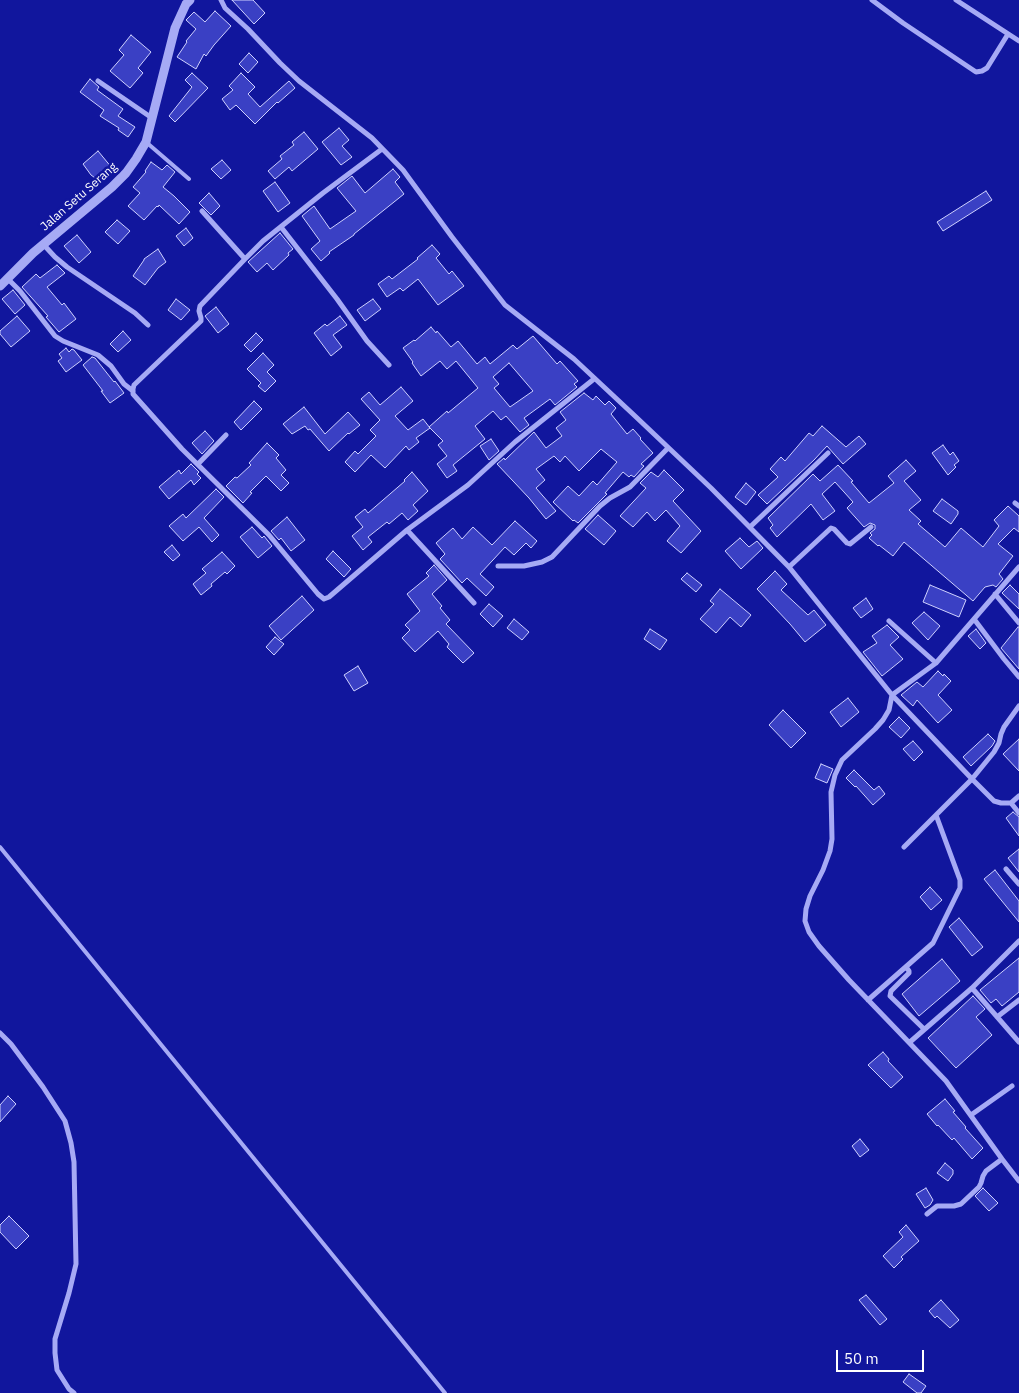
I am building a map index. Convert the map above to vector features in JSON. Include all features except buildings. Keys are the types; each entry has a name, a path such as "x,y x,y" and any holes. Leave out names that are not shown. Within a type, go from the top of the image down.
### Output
{"street":[{"path":"221,0 225,8 280,63 372,138 403,170 452,238 505,304 574,359 750,527 789,567 892,696 994,801 1001,804 1011,803 1019,796"},
{"path":"872,0 976,72 987,68 1008,34"},
{"path":"956,0 1019,41"},
{"name":"Jalan Setu Serang","path":"0,286 43,244 112,187 126,173 136,159 146,142 176,28 186,1"},
{"path":"98,81 152,118"},
{"path":"132,391 136,384 201,321 199,308 263,241 382,149"},
{"path":"202,212 245,259"},
{"path":"281,227 367,341 389,365"},
{"path":"43,244 67,267 135,313 148,325"},
{"path":"7,278 20,291 55,336 98,355 111,366 124,384 182,449 269,535 324,599 329,597 407,530 468,484 515,442 594,379"},
{"path":"198,464 226,435"},
{"path":"498,566 524,566 542,562 552,556 600,506 630,487 668,448"},
{"path":"750,527 828,453"},
{"path":"789,567 831,528 850,544 871,527"},
{"path":"407,530 474,603"},
{"path":"1019,567 936,663 892,696 889,710 883,720 842,760 831,792 832,832 830,851 810,896 805,921 809,932 819,946 946,1081 1002,1160 1019,1180"},
{"path":"994,594 1019,623"},
{"path":"974,619 1019,677"},
{"path":"889,621 936,663"},
{"path":"904,847 972,779 994,752 1004,727 1019,706"},
{"path":"1011,803 1019,813"},
{"path":"868,1000 933,944 960,888 960,880 936,815"},
{"path":"1006,869 1019,884"},
{"path":"910,1042 972,988 1019,941"},
{"path":"906,968 909,970 908,973 891,991 890,996 924,1030"},
{"path":"972,988 1019,1042"},
{"path":"998,1017 1019,1000"},
{"path":"0,1033 16,1050 43,1087 65,1121 71,1142 74,1162 76,1264 55,1339 54,1353 57,1370 74,1393"},
{"path":"971,1115 1012,1086"},
{"path":"927,1214 937,1206 961,1204 979,1187 986,1171 1002,1160"}],"lane":[{"path":"146,142 189,179"},
{"path":"0,846 445,1393"}]}
